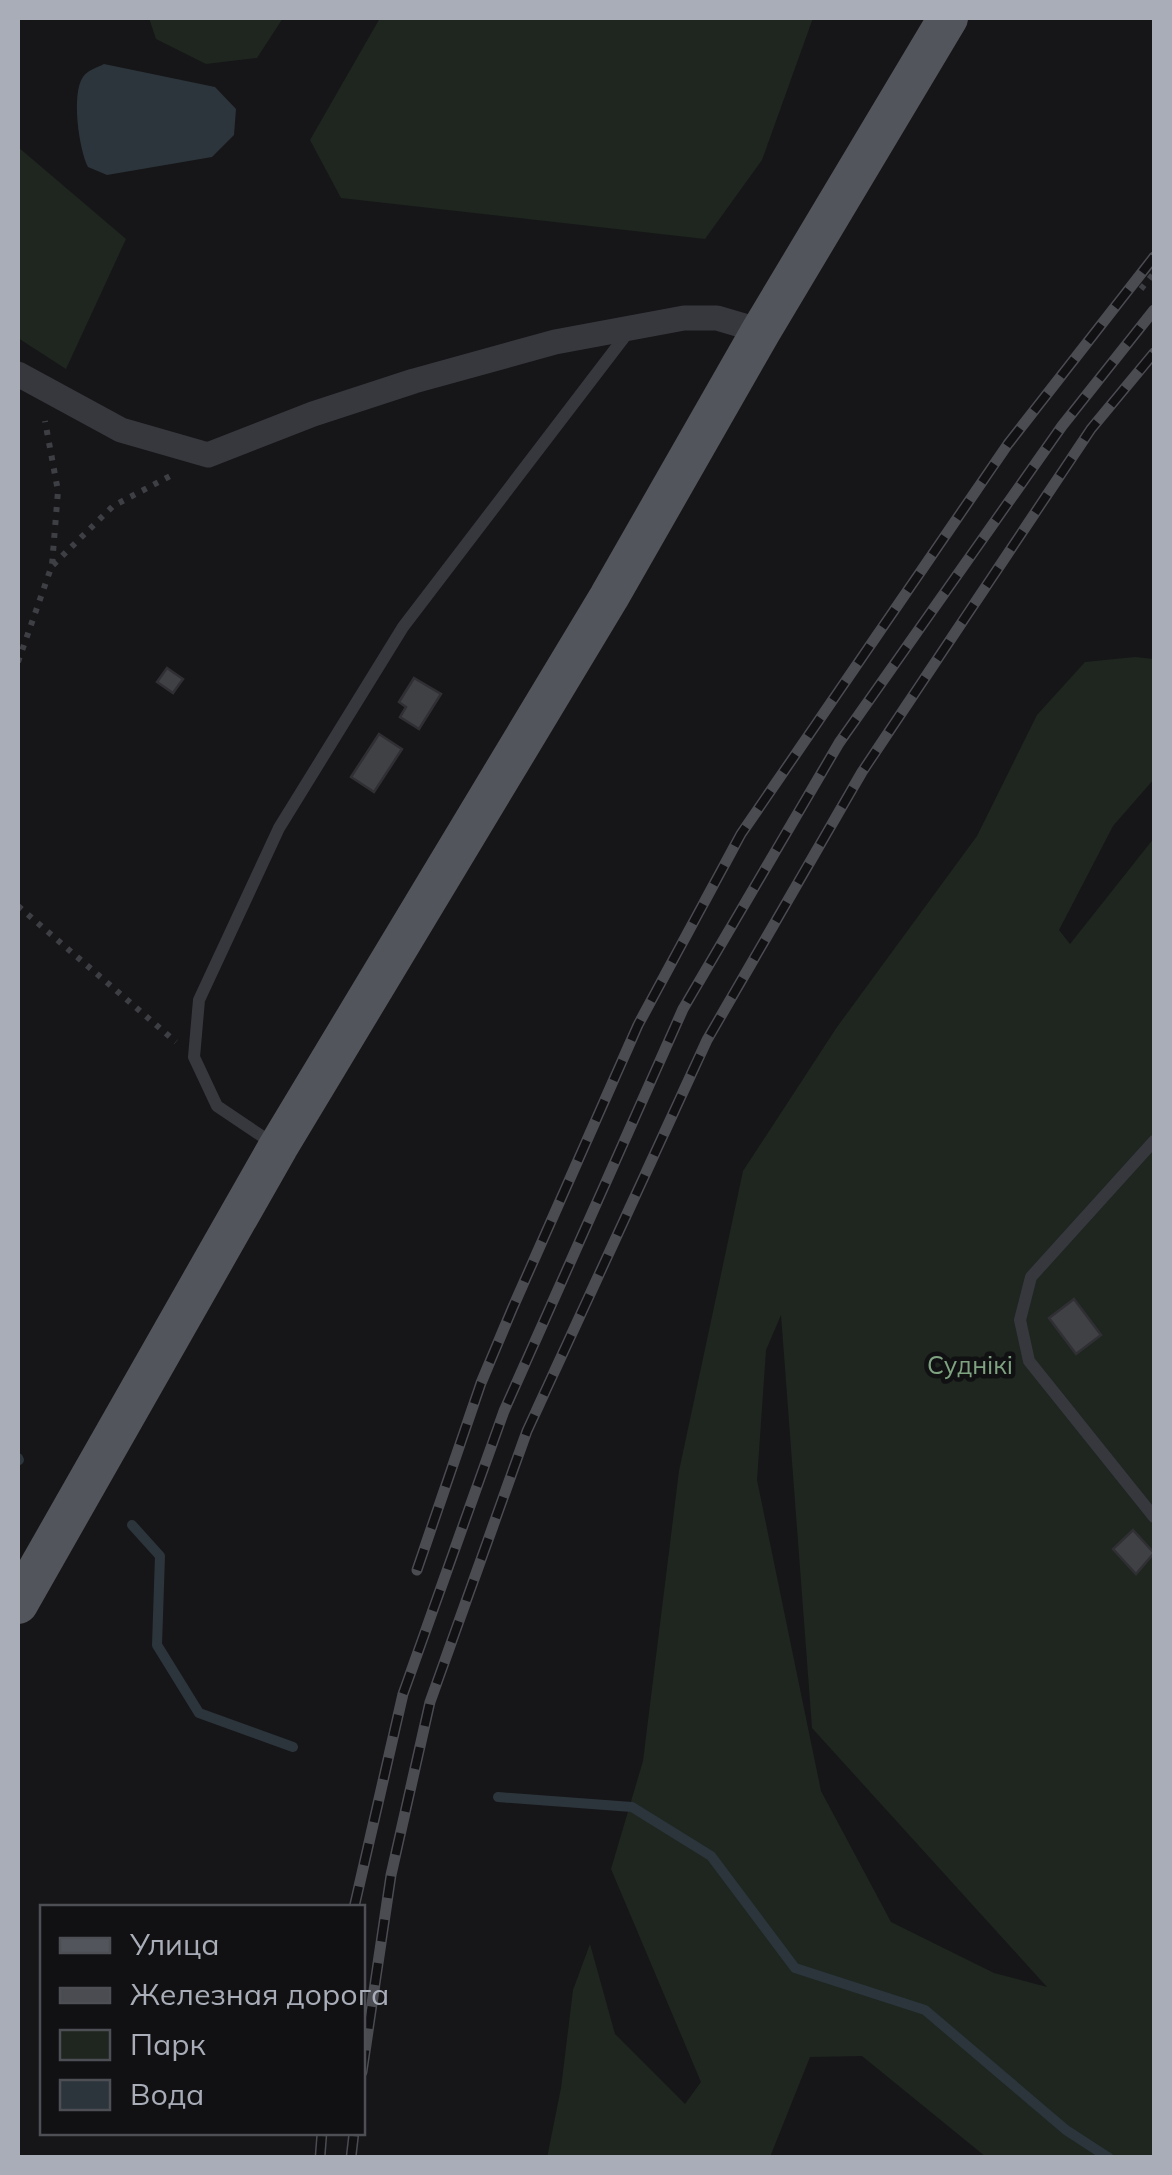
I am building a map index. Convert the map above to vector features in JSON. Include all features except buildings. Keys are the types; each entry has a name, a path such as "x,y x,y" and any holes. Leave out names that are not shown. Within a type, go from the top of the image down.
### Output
{"main road":[{"path":"18,1604 278,1146 610,597 761,331 948,18"}],"street":[{"path":"19,375 121,430 208,455 414,381 555,342 684,318 717,318 761,331"}],"lane":[{"path":"278,1146 217,1106 194,1057 199,1000 280,828 403,627 633,325"},
{"path":"1154,1142 1031,1277 1020,1320 1029,1362 1154,1517"}],"path":[{"path":"1141,289 1154,273"},
{"path":"18,662 52,566 58,492 46,424 19,375"},
{"path":"52,566 114,506 208,455"},
{"path":"18,906 194,1057"}],"green space":[{"path":"149,18 283,18 257,58 206,64 156,39"},
{"path":"380,18 813,18 762,160 705,239 341,198 310,140"},
{"path":"18,147 126,239 66,369 18,338"},
{"name":"Суднікі","path":"1154,659 1154,779 1113,826 1059,930 1070,944 1154,838 1154,2157 986,2157 862,2056 810,2057 770,2157 547,2158 561,2088 573,1990 590,1944 615,2034 685,2104 701,2082 611,1869 643,1761 679,1471 743,1171 837,1027 977,836 1037,715 1085,662","holes":["781,1315 812,1728 1047,1987 994,1973 891,1922 821,1791 757,1480 766,1350"]}],"water":[{"path":"104,64 215,87 236,109 234,135 212,157 107,175 88,167 79,135 77,96 85,75"}],"waterway":[{"path":"132,1525 160,1556 157,1645 199,1713 293,1747"},
{"path":"498,1797 632,1807 711,1856 795,1968 925,2010 1066,2130 1109,2158"}],"railway":[{"path":"417,1570 481,1383 513,1307 638,1025 741,834 1008,444 1154,257"},
{"path":"355,1905 403,1694 504,1411 683,1009 839,743 1062,426 1154,310"},
{"path":"365,2052 391,1875 430,1702 527,1431 707,1040 862,772 1091,429 1154,353"},
{"path":"320,2158 322,2135"},
{"path":"351,2158 354,2135"}]}
